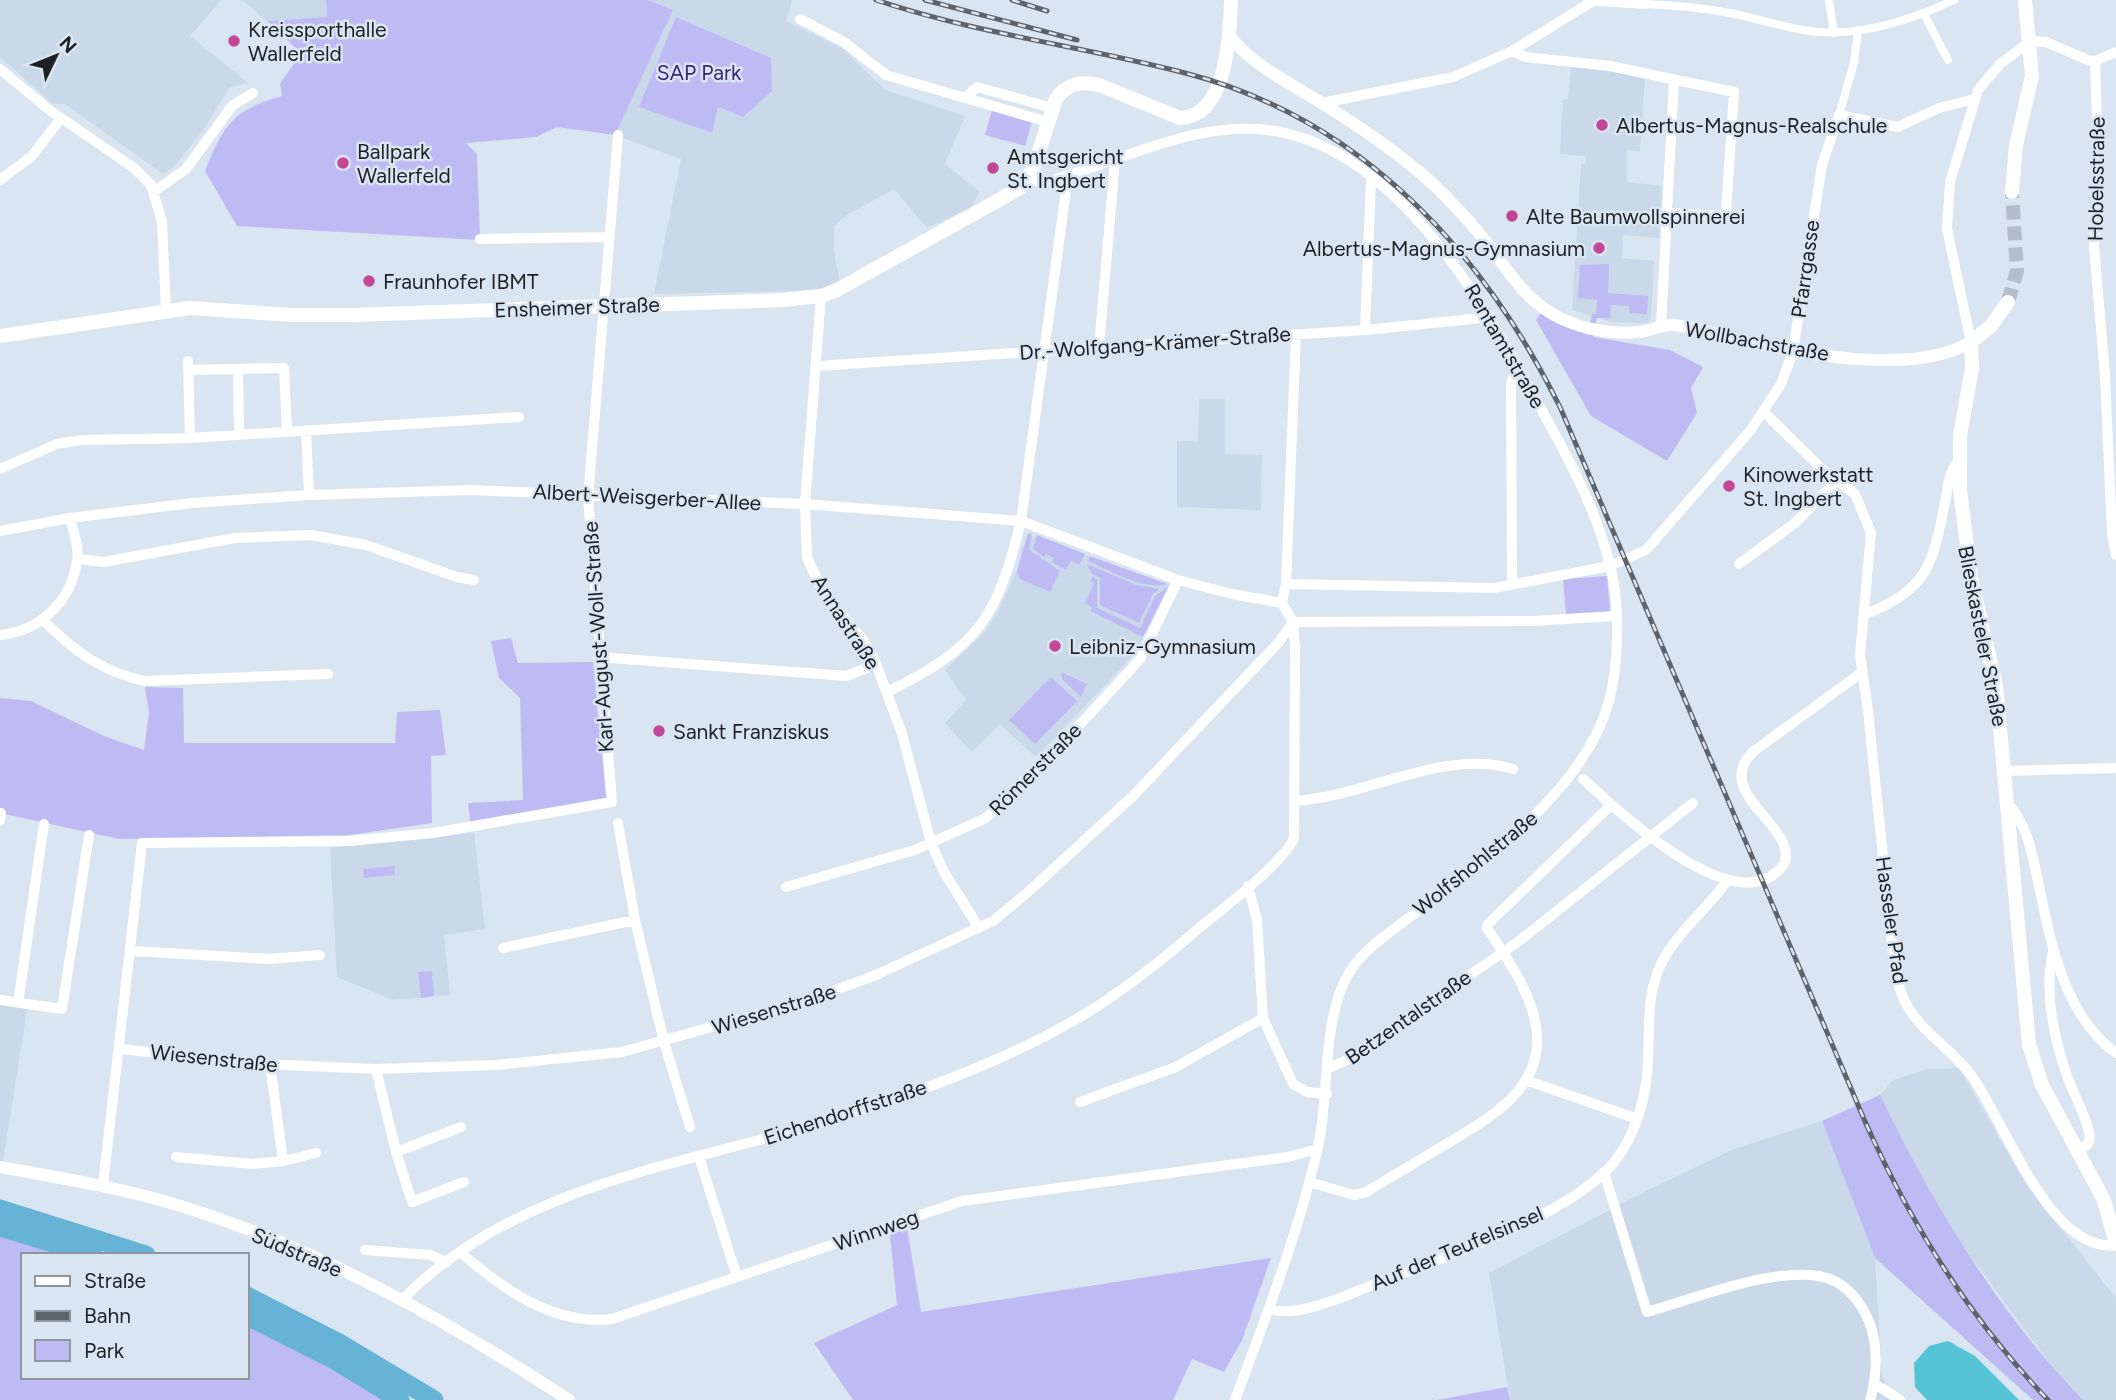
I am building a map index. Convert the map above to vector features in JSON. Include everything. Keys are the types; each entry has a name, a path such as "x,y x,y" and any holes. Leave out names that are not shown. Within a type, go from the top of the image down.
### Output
{"highway":[{"path":"0,1209 140,1253"},
{"path":"0,1227 86,1253"},
{"path":"248,1297 339,1343 434,1400"},
{"path":"248,1316 333,1359 400,1400"}],"main road":[{"path":"1028,180 1050,115 1062,90 1079,82 1114,90 1171,115 1187,117 1208,104 1219,87 1231,0"},
{"path":"2012,192 2016,145 2032,76 2031,41 2025,0"},
{"name":"Ensheimer Straße","path":"0,336 166,310 206,307 292,315 354,315 782,300 821,296 1012,194 1028,180"},
{"name":"Wollbachstraße","path":"1971,342 1991,326 2008,302"},
{"name":"Blieskasteler Straße","path":"1971,342 1972,368 1958,462 1971,578 1996,685 2006,771 2029,1045 2042,1084 2080,1150 2104,1200 2116,1245"}],"street":[{"path":"1588,0 1645,2 1733,13 1800,30 1834,33 1924,15 1954,0"},
{"path":"1829,0 1834,33"},
{"path":"1322,103 1453,77 1512,51 1593,1"},
{"path":"1924,15 1948,60"},
{"path":"800,19 844,41 886,75 965,98 1050,115"},
{"name":"Pfarrgasse","path":"1286,584 1473,589 1610,566 1636,557 1656,540 1765,413 1781,384 1793,351 1822,165 1854,63 1858,30"},
{"name":"Wollbachstraße","path":"1228,34 1237,46 1383,144 1435,186 1474,227 1518,286 1546,310 1572,323 1615,331 1641,332 1661,326 1678,326 1793,351 1912,358 1950,352 1971,342"},
{"path":"2031,41 2046,42 2080,58 2095,61 2116,52"},
{"name":"Blieskasteler Straße","path":"1971,342 1950,248 1947,213 1950,182 1975,99 1983,83 2000,64 2031,41"},
{"path":"1512,51 1525,57 1610,66 1734,92 1726,212 1720,216 1667,213"},
{"name":"Hobelsstraße","path":"2095,61 2099,183 2094,246 2110,376 2115,552"},
{"path":"0,69 61,118 134,168 155,191 162,222 166,310"},
{"path":"1661,326 1674,79"},
{"path":"965,98 977,87 1050,115"},
{"path":"155,191 186,169 232,106 253,93"},
{"path":"1839,115 1898,127 1939,108 1975,99"},
{"path":"0,180 33,156 61,118"},
{"name":"Rentamtstraße","path":"1028,180 1048,181 1068,176 1204,132 1231,128 1262,129 1305,139 1327,149 1371,179 1425,227 1492,317 1580,483 1595,515 1610,566"},
{"name":"Karl-August-Woll-Straße","path":"132,951 142,843 349,841 433,834 611,802 588,497 607,237 618,135"},
{"path":"1099,347 1115,160"},
{"path":"887,692 939,665 977,632 989,615 1007,577 1021,521 1068,176"},
{"path":"1365,330 1371,179"},
{"path":"480,239 607,237"},
{"name":"Annastraße","path":"821,296 805,504 807,558 827,597 864,641 875,661 913,771 931,843 944,872 979,928"},
{"name":"Dr.-Wolfgang-Krämer-Straße","path":"817,366 1365,330 1492,317"},
{"path":"1296,334 1286,584 1282,603 1293,622 1534,621 1615,616"},
{"path":"1512,584 1511,395 1513,371 1517,364"},
{"path":"190,438 188,366 284,368 287,430"},
{"path":"237,369 239,433"},
{"name":"Hasseler Pfad","path":"1765,413 1836,480 1855,494 1871,534 1861,673 1868,711 1894,958 1906,1005 1913,1018 1974,1078 2028,1175 2060,1218 2077,1236 2088,1242 2116,1245"},
{"path":"0,469 57,444 519,417"},
{"path":"306,430 309,495"},
{"path":"1866,614 1904,593 1926,572 1933,556 1949,479 1958,462"},
{"path":"1739,564 1795,523 1836,480"},
{"name":"Albert-Weisgerber-Allee","path":"0,531 70,518 192,503 309,495 471,490 805,504 1021,521 1178,580 1282,603"},
{"path":"0,635 20,632 44,621 64,595 78,559 70,518"},
{"path":"78,559 103,562 235,538 311,535 366,545 457,577 474,580"},
{"name":"Wolfshohlstraße","path":"1329,1068 1335,1009 1349,972 1377,943 1522,828 1552,796 1590,743 1610,695 1615,616 1610,566"},
{"name":"Römerstraße","path":"786,887 931,843 986,818 1112,692 1140,659 1178,580"},
{"path":"44,621 93,663 135,679 171,681 328,674"},
{"name":"Eichendorffstraße","path":"402,1300 460,1252 488,1234 557,1201 922,1089 1079,1018 1145,974 1248,886 1294,839 1293,622"},
{"name":"Wiesenstraße","path":"121,1049 270,1064 376,1069 576,1059 664,1042 815,998 878,974 979,928 1027,893 1133,796 1279,642 1293,622"},
{"path":"598,657 846,676 867,668 875,661"},
{"path":"1583,779 1650,839 1727,881 1738,884 1772,876 1784,864 1786,849 1743,784 1743,765 1754,751 1861,673"},
{"path":"1294,801 1340,796 1451,765 1489,764 1513,769"},
{"path":"2006,771 2116,768"},
{"name":"Betzentalstraße","path":"1235,1400 1269,1309 1309,1182 1327,1094 1329,1068 1349,1059 1503,952 1693,803"},
{"path":"2007,803 2025,830 2053,952 2090,1026 2116,1053"},
{"path":"1309,1182 1354,1195 1364,1193 1490,1118 1511,1101 1526,1080 1536,1045 1534,1015 1523,986 1487,929 1488,924 1611,805"},
{"path":"618,822 635,920 664,1042 690,1127"},
{"path":"18,1003 44,824"},
{"path":"0,1000 62,1009 89,835"},
{"name":"Auf der Teufelsinsel","path":"1269,1309 1281,1312 1305,1309 1432,1262 1536,1216 1604,1172 1620,1153 1637,1119 1646,1086 1648,1023 1656,977 1673,944 1727,881"},
{"path":"1248,886 1257,920 1263,1018 1293,1084 1307,1092 1327,1094"},
{"path":"503,948 635,920"},
{"path":"103,1185 132,951 269,959 320,955"},
{"path":"2053,952 2049,976 2053,1019 2065,1070 2090,1137 2088,1144 2080,1150"},
{"path":"1080,1102 1169,1071 1263,1018"},
{"path":"270,1064 283,1161"},
{"path":"376,1069 396,1152 412,1202 464,1182"},
{"path":"1526,1080 1637,1119"},
{"path":"396,1152 461,1127"},
{"name":"Winnweg","path":"460,1252 514,1294 539,1307 588,1321 612,1319 962,1201 1275,1158 1317,1149"},
{"path":"176,1157 252,1164 283,1161 316,1153"},
{"path":"699,1157 737,1277"},
{"name":"Südstraße","path":"0,1167 103,1185 181,1206 293,1247 402,1300 470,1338 569,1400"},
{"path":"1604,1172 1647,1312 1773,1276 1814,1275 1830,1279 1855,1297 1871,1327 1874,1384 1870,1400"},
{"path":"365,1250 430,1255 447,1262"},
{"path":"1874,1384 1900,1400"}],"shaded area":[{"path":"0,0 221,0 190,36 248,83 230,87 201,133 173,168 163,174 65,104 53,104 0,57"},
{"path":"242,0 326,0 327,17 267,21"},
{"path":"648,0 792,0 786,21 843,49 885,90 965,116 945,164 980,192 970,208 927,228 894,189 848,214 834,226 834,252 840,283 823,290 654,294 681,159 615,135 673,10"},
{"path":"1571,65 1645,77 1640,151 1627,150 1627,182 1662,186 1659,238 1623,235 1622,258 1654,261 1651,319 1647,323 1612,322 1572,310 1581,164 1585,164 1585,156 1560,154 1563,99 1568,99"},
{"path":"1199,399 1225,399 1225,454 1262,455 1261,510 1177,507 1177,441 1198,441"},
{"name":"Leibniz-Gymnasium","path":"1027,534 1169,585 1134,655 1036,757 1000,724 972,752 945,723 966,700 945,670 984,633 998,612 1017,570"},
{"path":"474,833 485,929 444,935 450,995 393,1000 337,977 330,848"},
{"path":"0,1000 28,1004 2,1167 0,1167"},
{"path":"1959,1068 2025,1183 2116,1298 2116,1400 2083,1400 2058,1374 1953,1233 1908,1154 1880,1095 1893,1080 1928,1069"},
{"path":"1822,1121 1875,1258 1882,1376 1892,1400 1510,1400 1489,1273 1652,1188 1734,1149"},
{"path":"1948,1341 1975,1356 2019,1400 1927,1400 1915,1387 1914,1363 1929,1346"}],"green space":[{"path":"326,0 648,0 673,10 615,135 557,127 536,137 466,143 477,154 480,240 237,226 205,171 224,131 232,122 252,107 282,96 280,84 301,53 267,21 327,17"},
{"name":"SAP Park","path":"676,17 771,58 772,91 743,117 718,107 712,133 639,107"},
{"path":"992,110 1032,122 1025,146 985,135"},
{"path":"1609,264 1608,293 1648,296 1647,314 1629,313 1629,306 1611,305 1610,318 1597,318 1593,337 1670,350 1703,367 1691,388 1697,413 1667,461 1591,416 1536,320 1542,311 1588,335 1592,314 1596,314 1597,300 1578,298 1580,265"},
{"path":"1028,533 1032,534 1029,550 1060,571 1050,592 1020,579 1017,572"},
{"path":"1037,535 1085,554 1079,565 1071,561 1066,570 1052,562 1054,558 1046,554 1044,557 1033,549"},
{"path":"1090,556 1167,584 1148,585 1137,582 1088,561"},
{"path":"1087,564 1136,585 1159,589 1153,594 1139,623 1100,605 1100,578 1091,573"},
{"path":"1607,576 1610,613 1566,614 1563,579"},
{"path":"1093,577 1097,579 1097,608 1140,628 1155,596 1168,587 1143,637 1091,611 1092,607 1085,603 1094,584 1090,581"},
{"path":"511,638 518,663 593,662 606,798 471,827 468,803 523,800 520,698 499,678 491,641"},
{"path":"1061,672 1087,684 1081,697 1062,679"},
{"path":"1051,677 1077,701 1035,744 1009,720"},
{"path":"145,687 183,688 184,743 395,743 397,712 440,710 446,755 431,756 432,823 349,835 119,839 0,813 0,698 31,701 104,736 144,750 149,713"},
{"path":"394,866 395,875 364,878 363,869"},
{"path":"432,971 434,996 421,998 418,972"},
{"path":"1880,1095 1922,1177 1969,1256 2023,1331 2083,1400 2033,1400 1875,1258 1822,1121"},
{"path":"907,1228 921,1312 1271,1258 1242,1340 1224,1372 1192,1359 1173,1400 853,1400 814,1343 897,1305 890,1235"},
{"path":"0,1233 72,1253 21,1253 21,1379 248,1379 248,1321 386,1400 0,1400"},
{"path":"1507,1387 1510,1400 1437,1400"}],"tunnel":[{"path":"2008,302 2017,271 2012,192"}],"railway":[{"path":"876,0 952,22 1185,73 1248,94 1306,122 1360,157 1409,198 1453,244 1493,295 1529,349 1560,407 1885,1164 1924,1236 1969,1305 2048,1400"},
{"path":"925,0 1077,40"},
{"path":"1012,0 1047,11"}],"place":[{"name":"Kreissporthalle Wallerfeld","path":"234,41"},
{"name":"Albertus-Magnus-Realschule","path":"1602,125"},
{"name":"Ballpark Wallerfeld","path":"343,163"},
{"name":"Amtsgericht St. Ingbert","path":"993,168"},
{"name":"Alte Baumwollspinnerei","path":"1512,216"},
{"name":"Albertus-Magnus-Gymnasium","path":"1599,248"},
{"name":"Fraunhofer IBMT","path":"369,281"},
{"name":"Kinowerkstatt St. Ingbert","path":"1729,486"},
{"name":"Leibniz-Gymnasium","path":"1055,646"},
{"name":"Sankt Franziskus","path":"659,731"}]}
